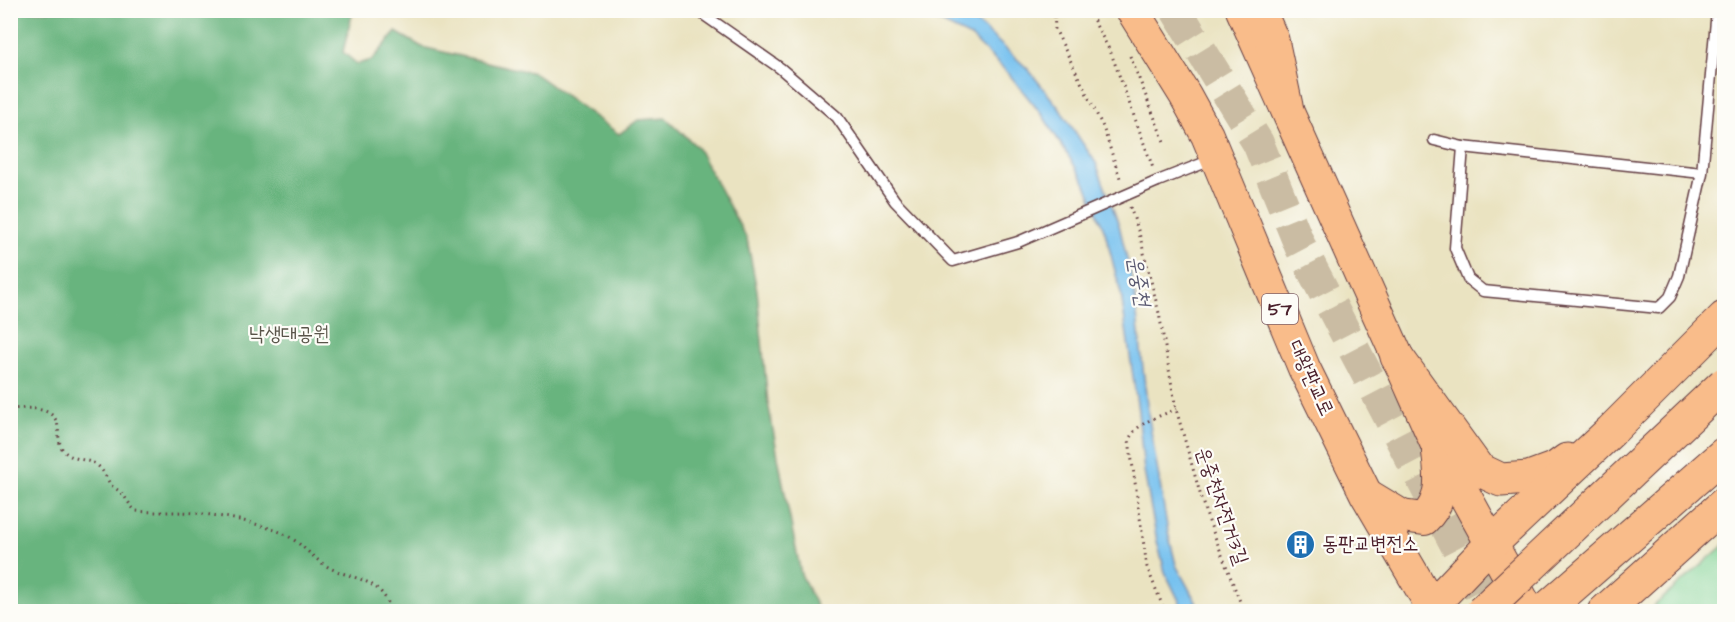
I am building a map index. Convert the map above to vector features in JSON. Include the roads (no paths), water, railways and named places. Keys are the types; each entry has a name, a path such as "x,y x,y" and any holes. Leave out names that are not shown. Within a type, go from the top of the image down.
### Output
{"highway":[{"path":"1259,10 1272,40 1286,106"},
{"path":"1491,544 1611,431 1719,321"},
{"path":"1396,357 1478,469 1501,480 1529,478 1556,468 1611,431"},
{"path":"1482,612 1725,384"},
{"path":"1543,612 1725,454"},
{"path":"1610,607 1725,504"}],"main road":[{"name":"대왕판교로","path":"1132,10 1185,95 1218,158 1304,368 1366,494 1431,610"},
{"path":"1242,10 1437,445 1529,612"},
{"path":"1366,494 1402,516 1424,519 1432,512 1442,485 1437,445"},
{"path":"1431,610 1491,544"}],"lane":[{"path":"697,10 780,68 837,117 895,201 954,261 1018,242 1158,181 1218,158"},
{"path":"1463,147 1455,248 1468,279 1483,291 1659,308 1670,297 1679,276 1702,172 1717,10"},
{"path":"1434,140 1463,147 1702,172"}],"water":[{"path":"916,11 957,11 981,26 1028,69 1059,108 1096,163 1119,225 1134,288 1148,413 1168,532 1176,565 1201,611 1184,611 1165,572 1144,471 1121,294 1105,232 1085,182 1043,116 1008,73 971,37"}],"tunnel":[{"path":"1176,10 1258,143 1300,246 1491,612"}],"place":[{"name":"동판교변전소","path":"1301,544"}],"water label":[{"name":"운중천","path":"1139,281"}],"park label":[{"name":"낙생대공원","path":"289,334"}]}
